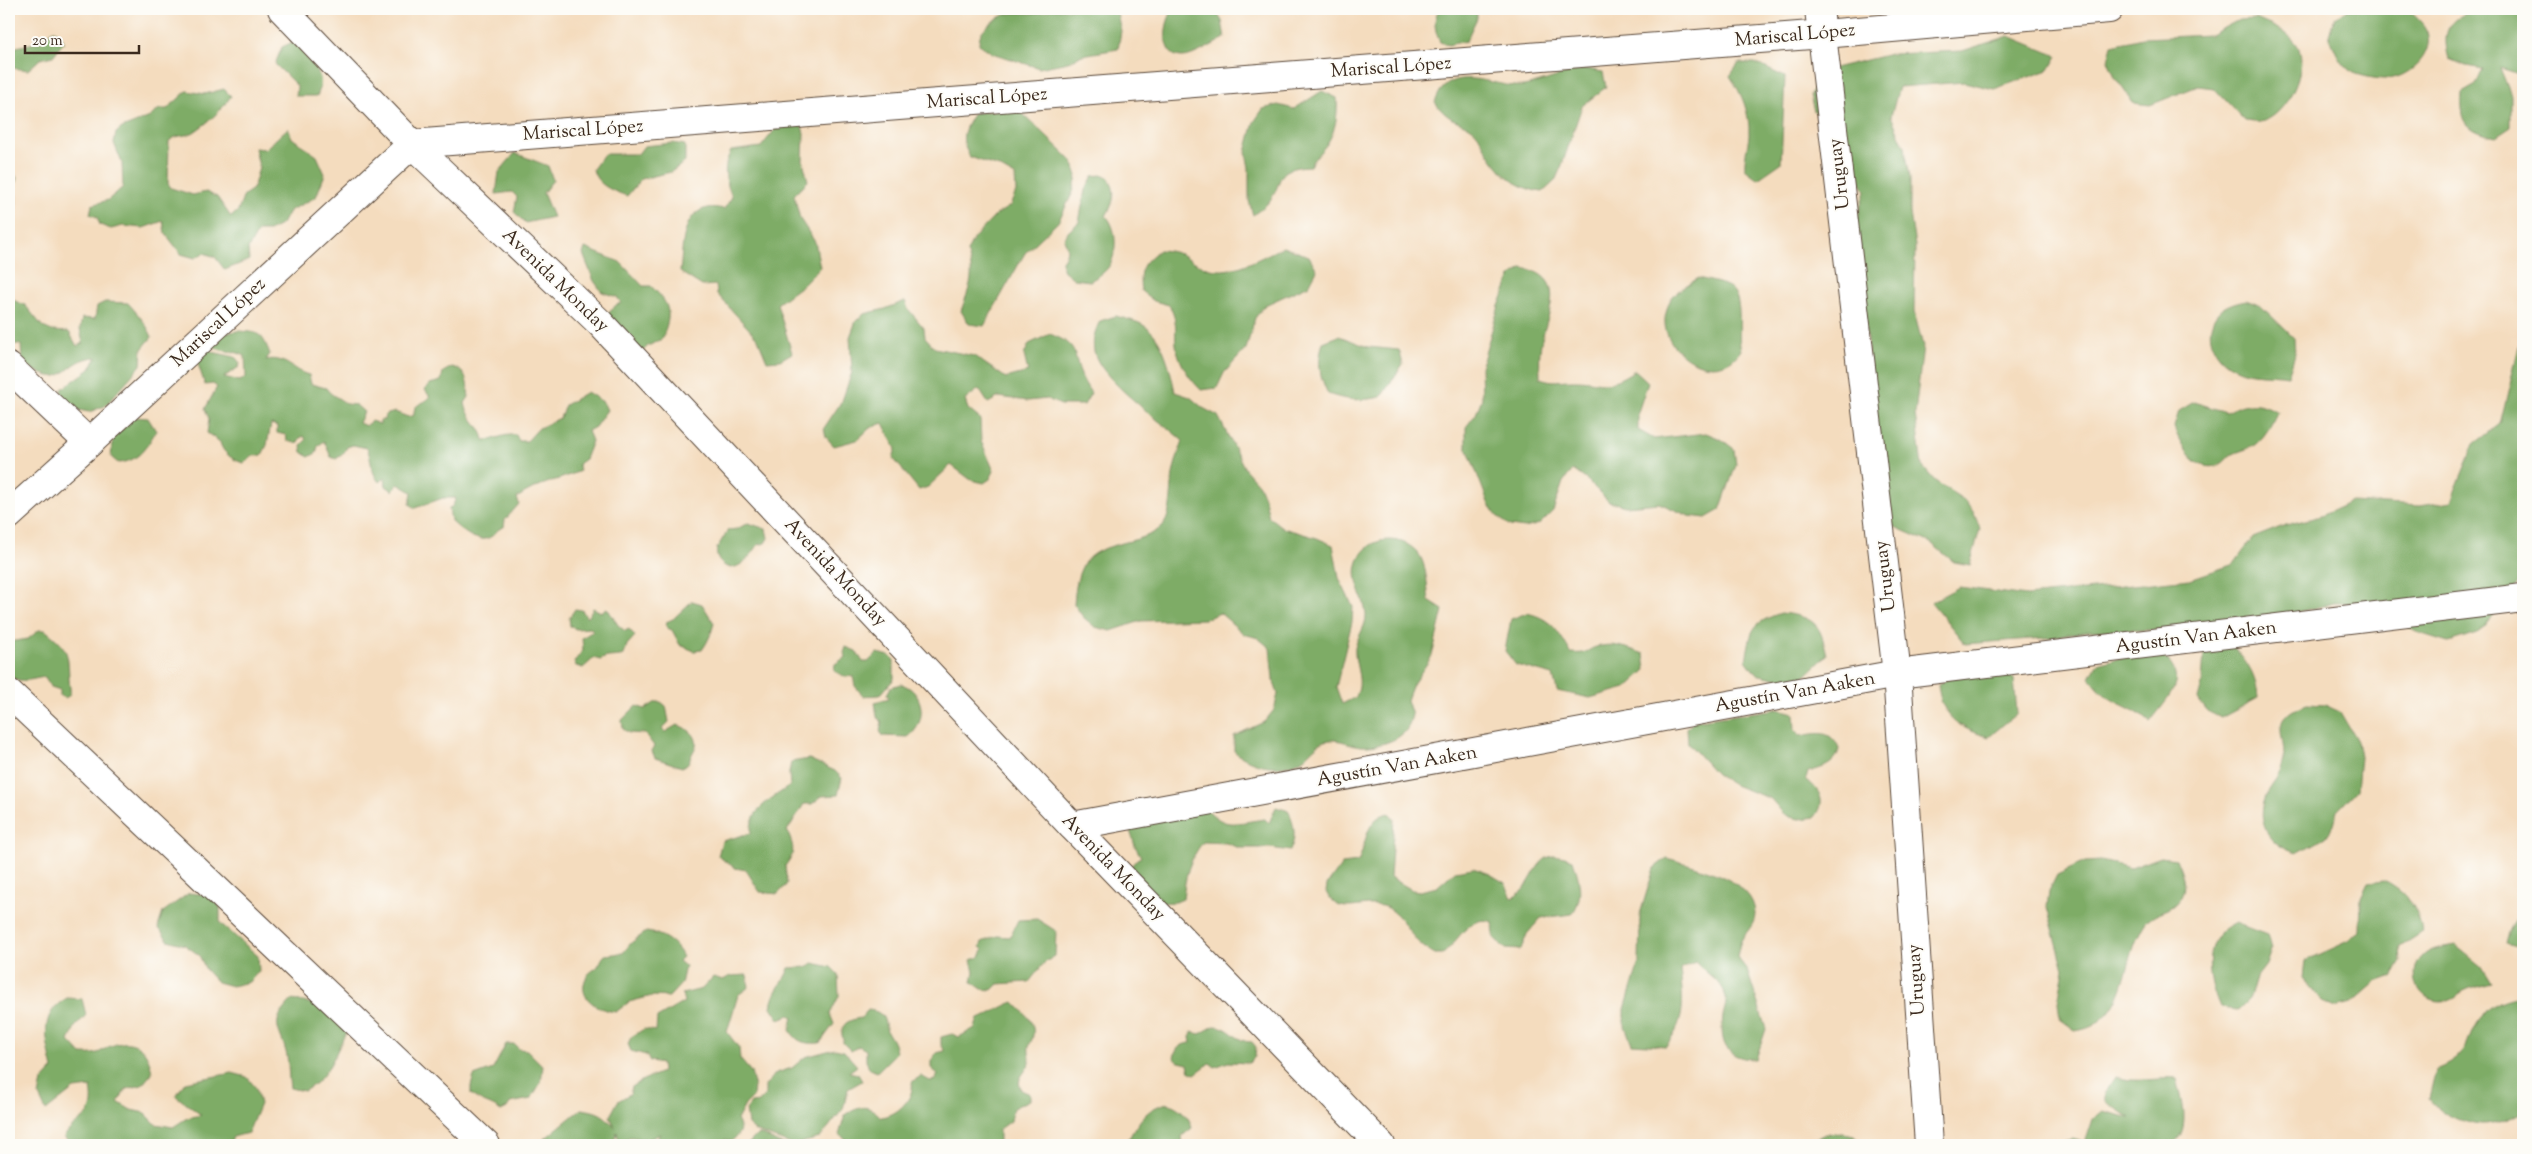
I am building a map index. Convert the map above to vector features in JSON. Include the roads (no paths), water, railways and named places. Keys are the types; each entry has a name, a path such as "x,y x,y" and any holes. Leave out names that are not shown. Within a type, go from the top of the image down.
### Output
{"street":[{"name":"Avenida Monday","path":"282,9 412,144 600,323 1072,826 1377,1144"},
{"name":"Mariscal López","path":"9,515 90,443 412,144 1821,22 2108,9"},
{"name":"Uruguay","path":"1821,22 1897,674 1928,1145"},
{"path":"9,367 90,443"},
{"name":"Agustín Van Aaken","path":"1072,826 1897,674 2523,598"},
{"path":"9,693 486,1145"}]}
